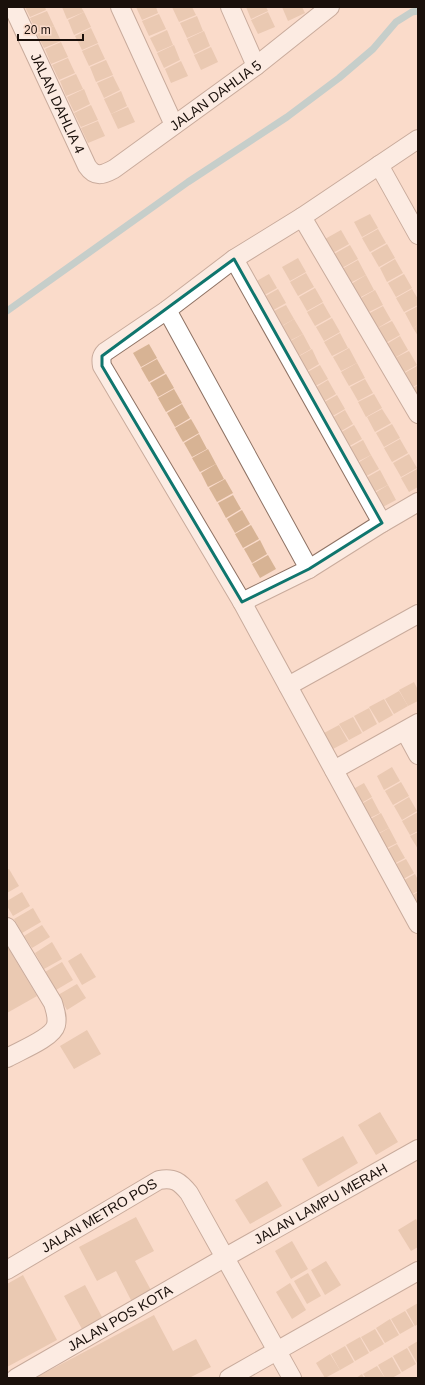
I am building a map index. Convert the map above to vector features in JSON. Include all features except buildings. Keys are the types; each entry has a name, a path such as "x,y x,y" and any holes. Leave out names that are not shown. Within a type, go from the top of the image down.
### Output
{"street":[{"name":"JALAN DAHLIA 4","path":"13,7 88,166 91,172 96,175"},
{"path":"120,7 174,125"},
{"path":"230,7 256,66"},
{"name":"JALAN DAHLIA 5","path":"96,175 114,169 256,66 330,7"},
{"path":"418,138 302,217 234,259 167,310 105,352 102,356 102,366 242,602 418,924"},
{"path":"379,165 418,234"},
{"path":"302,217 418,414"},
{"path":"234,259 382,522"},
{"path":"167,310 309,569"},
{"path":"242,602 309,569 382,522 418,502"},
{"path":"288,686 418,614"},
{"path":"334,770 411,727 418,754"},
{"path":"7,927 53,1003 57,1015 56,1026 51,1034 7,1058"},
{"name":"JALAN LAMPU MERAH","path":"224,1258 418,1149"},
{"name":"JALAN METRO POS","path":"7,1270 159,1180 166,1178 172,1179 178,1182 189,1193 292,1378"},
{"name":"JALAN POS KOTA","path":"16,1378 224,1258"},
{"path":"229,1378 418,1271"}],"highlighted area":[{"path":"234,259 382,523 309,569 242,602 102,366 102,356"}],"waterway":[{"path":"7,311 188,182 287,117 339,78 373,49 396,22 412,12 418,11"}]}
